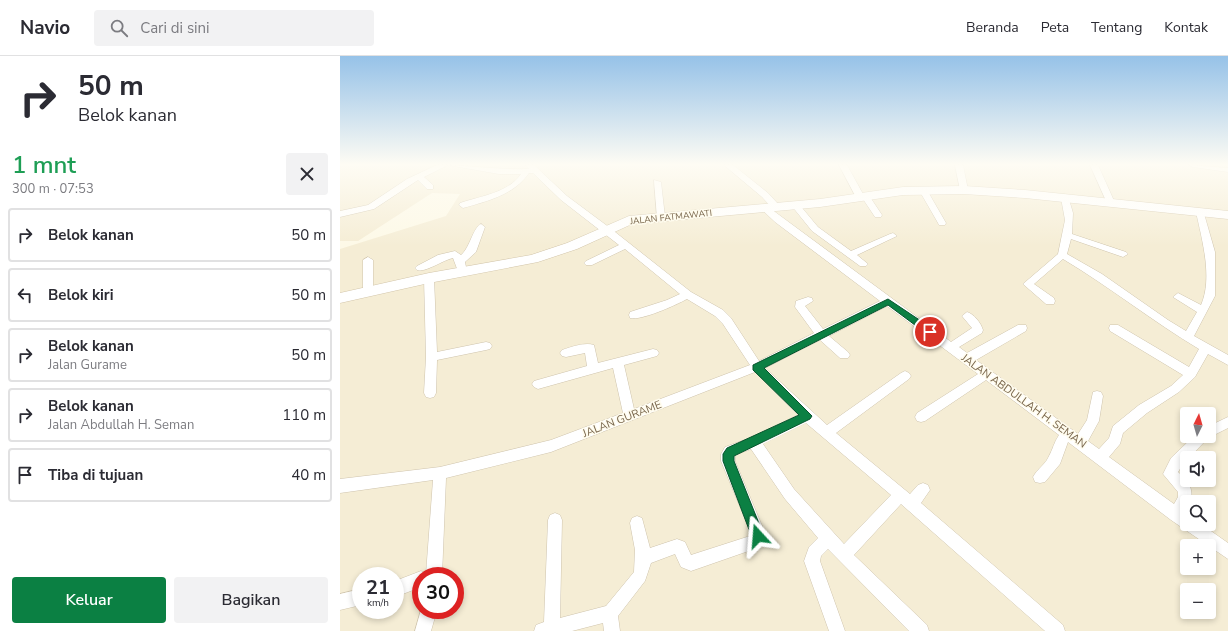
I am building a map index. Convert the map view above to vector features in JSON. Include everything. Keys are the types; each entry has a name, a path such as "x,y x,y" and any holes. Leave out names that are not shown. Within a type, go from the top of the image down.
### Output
{"street":[{"path":"340,214 371,207 395,192"},
{"path":"463,204 502,192"},
{"path":"557,192 607,230 687,295 723,316 757,367 807,416 906,499 1056,631"},
{"path":"658,192 661,217"},
{"name":"JALAN ABDULLAH H. SEMAN","path":"761,192 765,195 770,207 805,239 1180,517"},
{"path":"859,192 878,215"},
{"name":"JALAN FATMAWATI","path":"340,298 429,278 461,267 533,259 572,246 629,220 795,205 907,192"},
{"path":"924,192 942,223"},
{"name":"JALAN FATMAWATI","path":"987,192 1065,198 1228,215"},
{"path":"1106,192 1111,203"},
{"path":"1050,301 1028,284 1062,254 1067,235 1070,212 1065,198"},
{"path":"795,205 805,219 821,234 863,264"},
{"path":"1188,336 1210,296 1211,262 1200,212"},
{"path":"461,267 472,252 481,228"},
{"path":"805,239 821,234"},
{"path":"1067,235 1123,254"},
{"path":"849,255 893,236"},
{"path":"589,263 626,246"},
{"path":"1062,254 1109,282 1164,323 1228,361"},
{"path":"420,268 448,255 457,255 461,267"},
{"path":"368,260 368,291"},
{"path":"429,278 432,357 430,393"},
{"path":"634,315 672,303 687,295"},
{"path":"1178,297 1203,311"},
{"path":"808,301 800,304 800,307 822,336 844,355"},
{"name":"JALAN GURAME","path":"341,488 440,473 551,446 757,367 888,302"},
{"path":"951,347 978,330 967,316"},
{"path":"966,359 1022,328"},
{"path":"1114,328 1191,374"},
{"path":"432,357 486,346"},
{"path":"1100,458 1115,440 1117,430 1143,409 1175,389 1191,374 1206,347"},
{"path":"566,353 590,348 592,370"},
{"path":"538,384 618,364 654,353"},
{"path":"618,364 630,416"},
{"path":"921,417 987,374"},
{"path":"826,433 905,376"},
{"path":"1080,442 1093,421 1097,396"},
{"path":"644,558 677,546 680,547 686,562 691,563 755,542 758,533 727,458 730,451 754,442 807,416"},
{"path":"1216,429 1228,422"},
{"path":"1040,477 1055,460 1059,445 1067,433"},
{"path":"754,442 777,478 828,538 921,631"},
{"path":"1187,495 1182,484 1170,474 1176,462 1196,443"},
{"path":"431,567 440,473"},
{"path":"845,554 906,499 923,490"},
{"path":"555,520 547,630 600,614 608,615"},
{"path":"608,615 640,576 644,558 637,523"},
{"name":"JALAN ABDULLAH H. SEMAN","path":"1199,531 1228,552"},
{"path":"828,538 814,552 812,561 837,631"},
{"path":"340,602 352,599"},
{"path":"608,615 612,622 612,631"},
{"path":"423,631 426,619"}],"shaded area":[{"path":"340,192 1228,192 1228,631 340,631 340,249 446,216 460,194 432,193 358,241 340,241"}],"route":[{"path":"758,536 728,461 728,454 730,451 754,442 807,416 757,367 888,302 899,308 930,332"}]}
